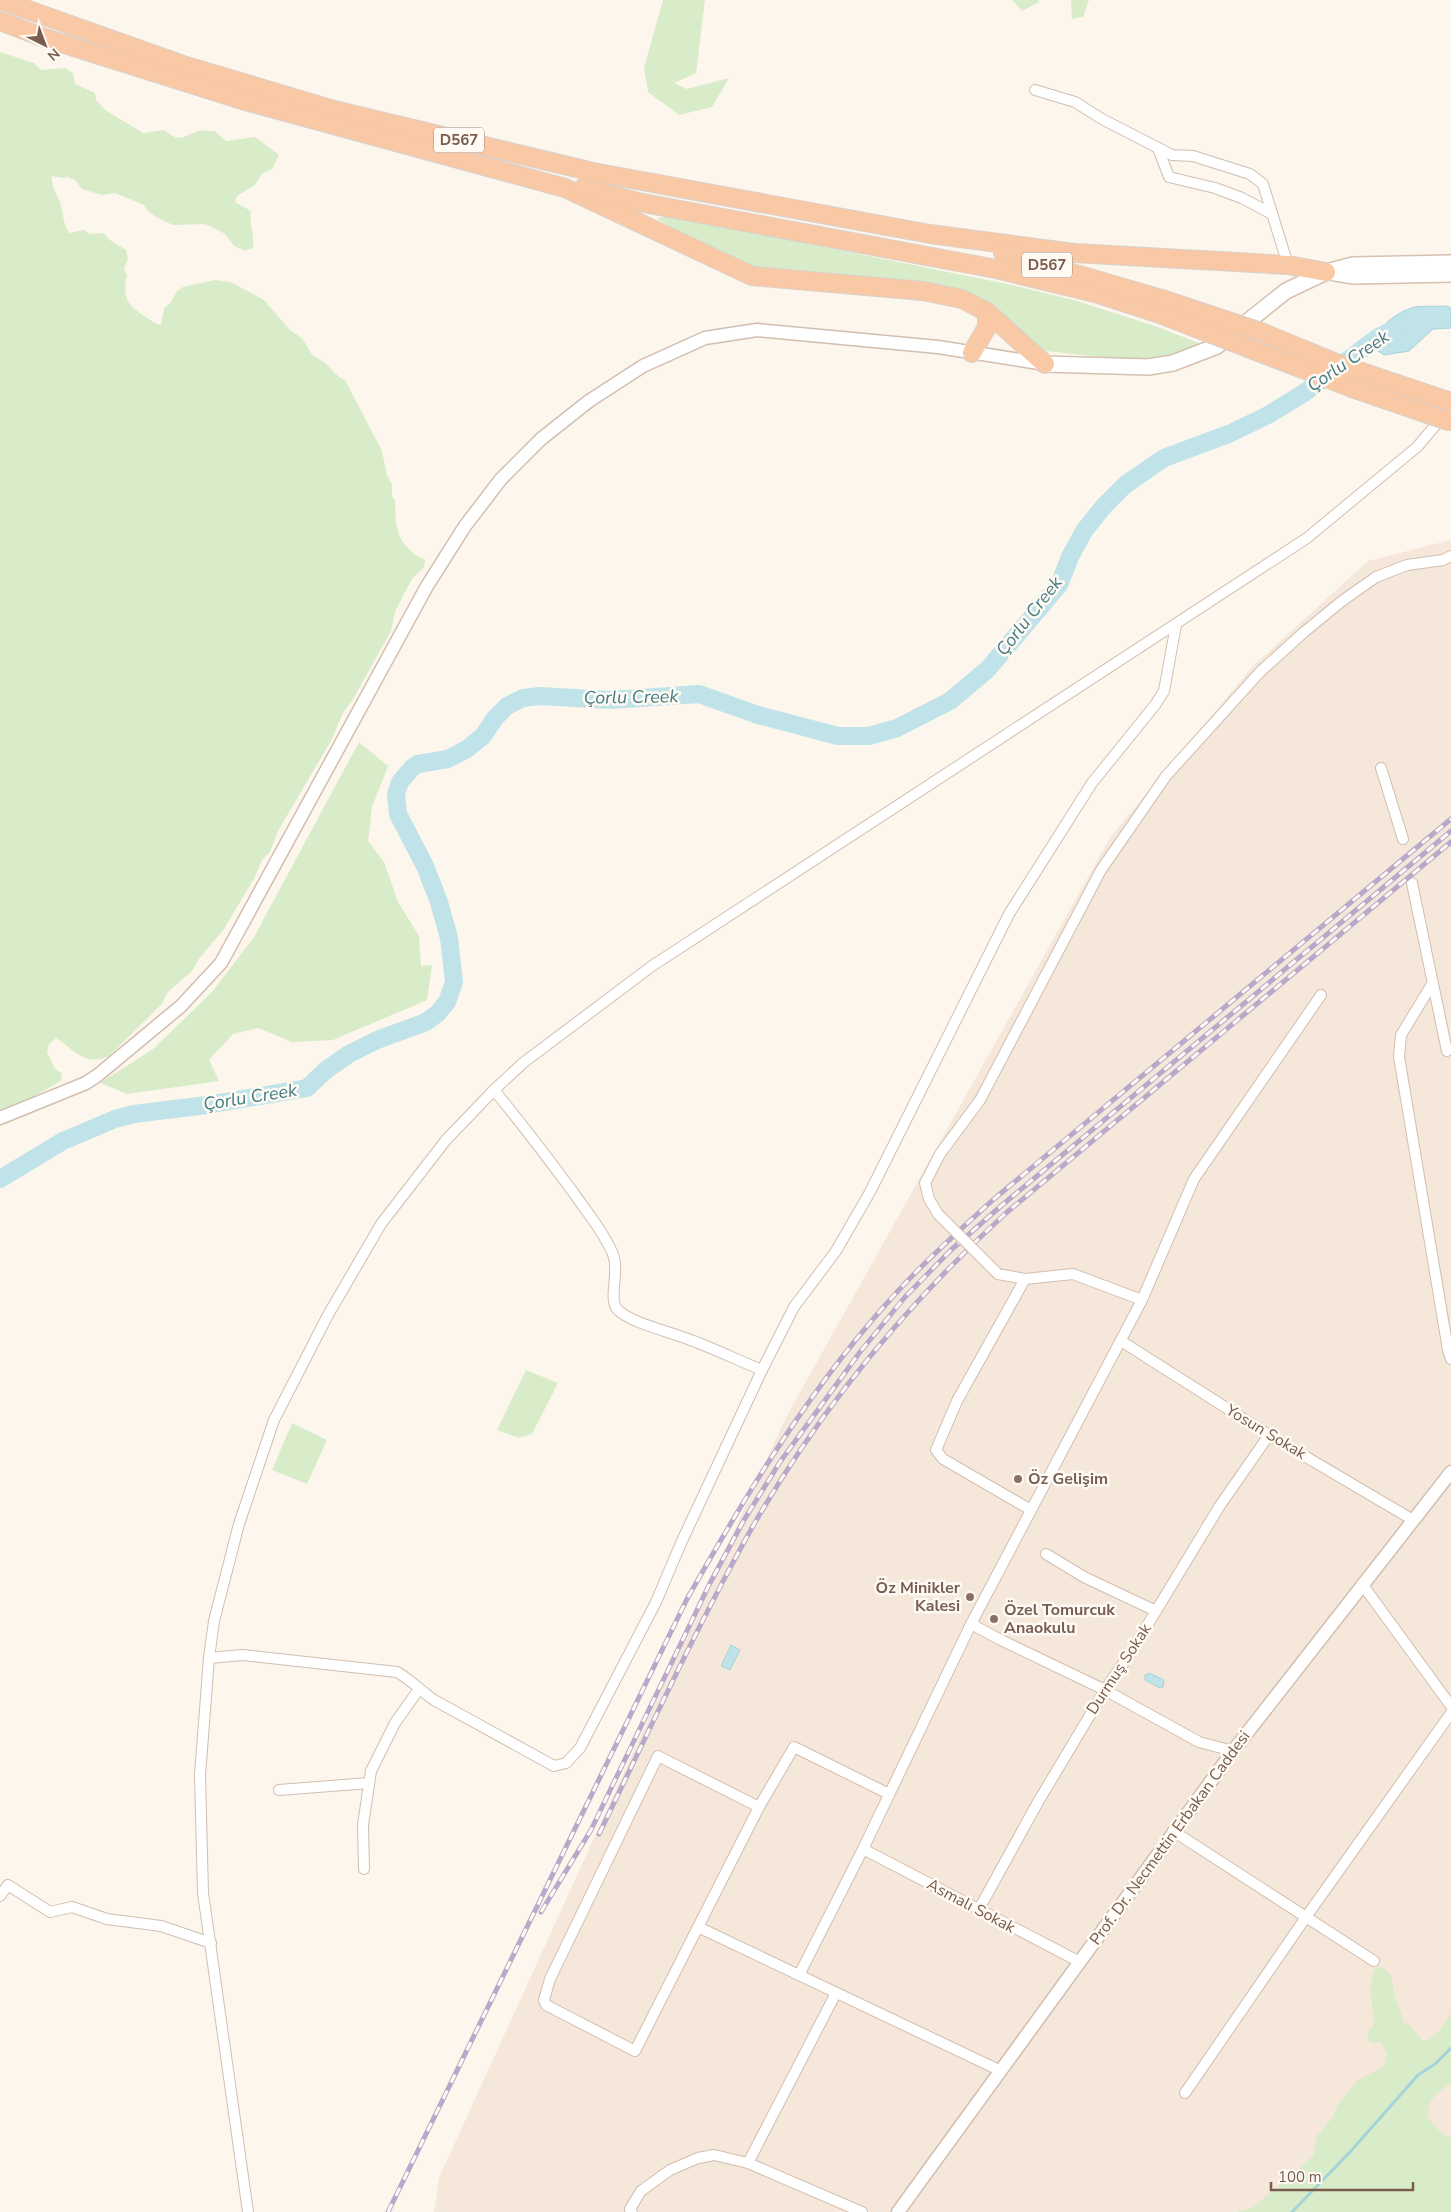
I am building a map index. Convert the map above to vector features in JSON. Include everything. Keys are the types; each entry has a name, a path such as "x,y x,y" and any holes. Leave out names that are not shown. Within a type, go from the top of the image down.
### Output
{"highway":[{"name":"D567","path":"0,0 183,65 334,110 593,172 930,234 1039,262 1160,306 1352,388 1451,422"},
{"name":"D567","path":"0,21 45,38 242,100 415,147 638,202 996,269 1095,294 1160,306 1261,332 1341,365 1451,402"},
{"path":"415,147 564,188 752,276 923,291 962,299 987,312 1044,364"},
{"path":"930,234 1074,253 1288,265 1326,272"},
{"path":"972,353 987,327 987,312"}],"main road":[{"path":"1044,364 1148,367 1173,363 1217,346 1286,291 1326,272 1352,265 1451,263"},
{"path":"1326,272 1354,276 1451,274"}],"street":[{"path":"1035,90 1075,102 1102,119 1172,155 1193,156 1250,174 1263,184 1288,265"},
{"path":"1158,148 1169,177 1215,188 1242,198 1272,214"},
{"path":"0,1118 86,1083 98,1075 181,1006 221,963 452,544 501,479 541,440 589,401 643,366 705,338 757,330 938,347 1044,364"},
{"path":"248,2212 203,1893 200,1775 208,1658 214,1621 238,1524 274,1420 328,1315 381,1224 446,1140 494,1090 524,1063 652,966 1307,538 1418,448 1451,407"},
{"path":"1142,1300 1073,1274 1025,1279 998,1274 938,1214 929,1199 926,1183 936,1162 980,1100 1101,870 1166,776 1260,672 1303,632 1342,601 1376,577 1407,565 1443,560 1451,556"},
{"path":"208,1658 243,1655 397,1672 411,1680 419,1689 434,1700 554,1766 566,1763 580,1748 656,1602 680,1543 794,1307 836,1251 870,1192 1009,914 1092,783 1154,706 1164,690 1176,625"},
{"path":"1381,768 1403,840"},
{"path":"1412,883 1447,1051"},
{"path":"1432,984 1401,1035 1399,1057 1451,1359"},
{"path":"799,1975 863,1849 971,1624 1142,1300 1194,1179 1321,995"},
{"path":"494,1090 545,1154 590,1216 612,1252 617,1268 613,1295 617,1309 623,1314 650,1326 688,1338 762,1370"},
{"path":"1025,1279 956,1401 936,1450 943,1459 1031,1510"},
{"name":"Yosun Sokak","path":"1121,1342 1269,1435 1413,1520"},
{"name":"Durmuş Sokak","path":"979,1909 1038,1802 1105,1690 1156,1611 1219,1507 1269,1435"},
{"name":"Prof. Dr. Necmettin Erbakan Caddesi","path":"898,2212 1233,1751 1451,1472"},
{"path":"1046,1554 1084,1577 1156,1611"},
{"path":"1362,1584 1451,1706"},
{"path":"971,1624 1105,1690 1199,1742 1233,1751"},
{"path":"364,1869 362,1824 371,1771 395,1723 419,1689"},
{"path":"1185,2093 1306,1917 1451,1712"},
{"path":"759,1806 658,1756 550,1978 544,2000 546,2005 635,2051 759,1806 794,1747 889,1794"},
{"path":"279,1790 369,1784"},
{"path":"1173,1832 1374,1961"},
{"name":"Asmalı Sokak","path":"863,1849 1080,1962"},
{"path":"0,1896 8,1885 50,1912 72,1907 107,1919 161,1926 211,1943"},
{"path":"698,1927 1001,2071"},
{"path":"748,2163 836,1993"},
{"path":"632,2212 630,2209 641,2191 670,2170 691,2161 714,2155 748,2163 862,2212"}],"shaded area":[{"path":"1451,540 1451,2212 434,2212 439,2178 785,1419 1111,836 1253,666 1368,561"}],"green space":[{"path":"663,0 705,0 696,73 674,83 687,89 729,78 712,107 679,115 648,92 644,68"},
{"path":"1012,0 1038,0 1039,2 1022,11"},
{"path":"1071,0 1089,0 1083,17 1072,19"},
{"path":"0,52 34,63 41,70 65,68 73,73 75,84 95,93 96,100 105,110 143,133 164,130 174,137 181,138 198,131 215,131 226,141 255,137 279,155 272,169 262,174 255,185 237,196 235,202 251,211 253,248 245,251 234,246 225,234 205,224 173,225 156,217 144,205 115,193 102,195 82,189 75,180 68,177 52,176 52,183 69,233 84,230 90,234 103,233 126,250 128,259 124,269 127,276 125,289 127,299 133,308 154,323 161,325 164,308 170,303 177,291 183,287 215,280 231,282 264,300 291,331 302,338 312,355 324,362 339,377 345,380 382,451 387,476 392,484 392,496 395,500 397,528 400,536 408,549 425,560 424,567 412,579 395,612 391,631 352,701 344,711 332,739 278,831 270,852 262,860 255,877 224,929 199,959 193,970 167,993 162,1004 109,1056 94,1060 81,1056 56,1038 49,1044 47,1052 55,1069 62,1073 61,1081 26,1101 0,1112"},
{"path":"666,215 1012,285 1077,301 1155,326 1209,347 1153,365 1037,350 992,304 969,298 762,274 735,264 657,219"},
{"path":"359,742 388,766 372,807 368,841 384,862 398,902 419,936 421,966 432,965 427,1000 333,1040 292,1042 258,1028 233,1034 209,1060 219,1081 127,1094 100,1083 153,1049 212,992 254,937"},
{"path":"526,1370 558,1383 532,1434 519,1438 497,1430"},
{"path":"292,1423 327,1440 307,1484 272,1470"},
{"path":"1380,1967 1386,1970 1392,1977 1394,1994 1404,2023 1411,2026 1423,2041 1436,2034 1451,2014 1451,2083 1434,2097 1427,2117 1442,2134 1451,2138 1451,2212 1237,2212 1253,2207 1296,2172 1314,2154 1317,2136 1333,2117 1338,2104 1357,2081 1384,2066 1387,2054 1381,2042 1373,2043 1367,2040 1369,2029 1374,2025 1371,1982 1375,1968"}],"water":[{"path":"1447,306 1451,308 1451,328 1433,329 1409,351 1384,355 1375,349 1381,329 1397,315 1415,307"},
{"path":"731,1645 740,1650 730,1670 721,1666"},
{"path":"1149,1673 1164,1680 1163,1687 1160,1688 1145,1680 1145,1675"}],"waterway":[{"name":"Çorlu Creek","path":"0,1179 63,1141 115,1119 134,1114 207,1105 307,1088 326,1070 349,1054 377,1040 426,1022 438,1013 447,1002 454,982 449,938 439,902 425,866 398,814 396,794 400,782 412,768 418,764 448,759 467,749 483,736 495,718 507,706 523,698 540,696 611,700 699,694 758,715 838,736 869,736 897,728 950,701 988,669 1059,585 1070,557 1084,531 1103,507 1125,485 1164,458 1231,433 1268,415 1304,393 1377,338 1394,329"},
{"path":"1292,2212 1350,2152 1418,2075 1435,2064 1451,2048"}],"railway":[{"path":"388,2212 687,1599 758,1478 810,1400 838,1363 867,1326 909,1279 994,1199 1451,819"},
{"path":"541,1912 591,1830 710,1583 744,1520 780,1462 860,1352 905,1297 951,1250 1001,1206 1451,831"},
{"path":"599,1834 693,1640 753,1526 779,1483 836,1400 900,1321 969,1248 1006,1213 1451,842"}],"place":[{"name":"Öz Gelişim","path":"1018,1479"},
{"name":"Öz Minikler Kalesi","path":"970,1597"},
{"name":"Özel Tomurcuk Anaokulu","path":"994,1619"}]}
